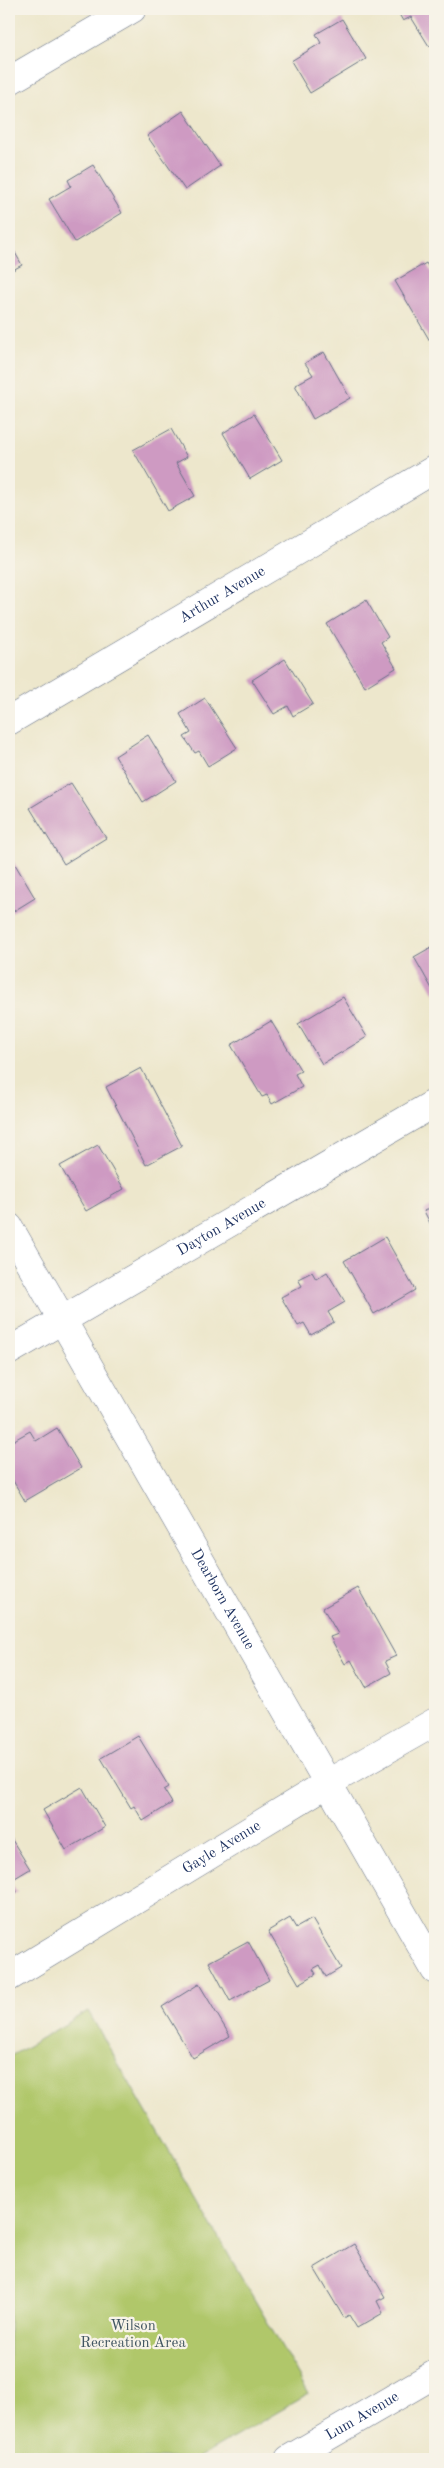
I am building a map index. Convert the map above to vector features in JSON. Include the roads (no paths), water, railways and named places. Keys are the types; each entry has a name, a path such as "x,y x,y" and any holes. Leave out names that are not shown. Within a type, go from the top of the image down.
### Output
{"street":[{"path":"9,81 132,9"},
{"name":"Arthur Avenue","path":"9,721 435,469"},
{"name":"Dayton Avenue","path":"9,1351 435,1103"},
{"name":"Dearborn Avenue","path":"9,1227 435,1970"},
{"name":"Gayle Avenue","path":"9,1977 328,1784 435,1722"},
{"name":"Lum Avenue","path":"290,2459 435,2374"}],"park label":[{"name":"Wilson Recreation Area","path":"133,2334"}]}
